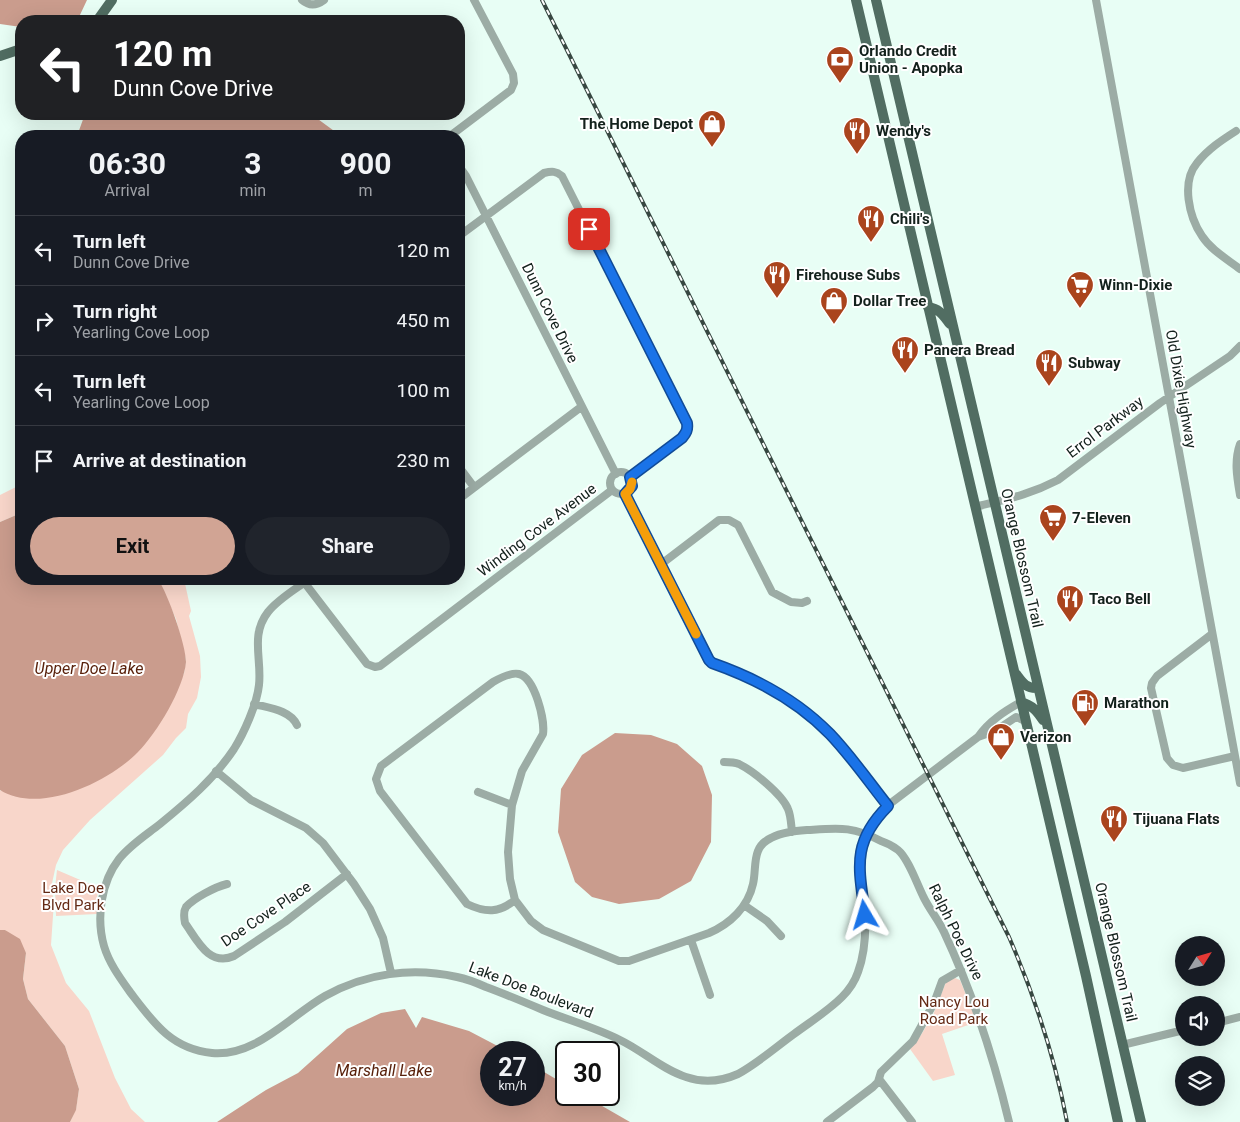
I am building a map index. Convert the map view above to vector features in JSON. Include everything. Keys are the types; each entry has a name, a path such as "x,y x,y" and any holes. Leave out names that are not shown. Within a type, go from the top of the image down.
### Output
{"main road":[{"path":"101,15 112,0"},
{"path":"856,0 1093,1004 1118,1122"},
{"name":"Orange Blossom Trail","path":"876,0 1141,1122"},
{"path":"0,56 15,52"},
{"path":"921,276 930,291 935,295 946,297"},
{"path":"928,307 936,308 942,313 953,328"},
{"path":"1014,671 1027,687 1038,688"},
{"path":"1021,702 1030,705 1036,710 1046,724"}],"street":[{"path":"302,0 308,4 317,4 324,0"},
{"path":"458,130 511,90 514,83 513,74 474,0"},
{"name":"Old Dixie Highway","path":"1096,0 1240,784"},
{"path":"1236,131 1214,145 1196,164 1189,183 1189,206 1194,223 1202,237 1210,246 1240,269"},
{"path":"465,232 544,173 558,172 562,176 687,423 686,434 682,438 630,477"},
{"name":"Dunn Cove Drive","path":"465,175 616,474"},
{"name":"Errol Parkway","path":"975,507 1025,495 1040,490 1058,480 1169,397 1230,356 1240,346"},
{"path":"465,494 581,407"},
{"path":"1240,444 1236,455 1240,495"},
{"path":"625,473 630,477 632,486 625,494 618,494 612,490 611,479 616,474 625,473"},
{"path":"465,475 474,487"},
{"name":"Winding Cove Avenue","path":"311,585 368,664 375,667 380,666 612,490"},
{"path":"625,494 709,660 770,688 792,702 813,719 830,734 888,806"},
{"path":"660,564 718,520 729,520 738,525 772,592 791,602 802,603 807,601"},
{"name":"Lake Doe Boulevard","path":"301,585 270,610 258,630 259,687 254,704 233,751 190,800 125,852 111,870 102,896 101,925 103,943 108,957 118,974 152,1021 165,1034 189,1048 216,1054 232,1052 252,1045 339,988 374,976 391,973 421,972 460,977 620,1039 674,1073 703,1080 725,1079 750,1067 839,1000 853,983 859,971 865,937 865,915 860,872 861,850 866,833 877,817 888,806 978,737 994,719 1021,702"},
{"path":"1212,634 1157,676 1151,688 1167,758 1172,765 1183,768 1235,756"},
{"path":"516,900 500,910 491,911 483,911 467,904 380,791 376,778 381,766 492,682 508,675 520,674 525,678 535,694 544,728 543,734 522,770 509,822 508,859 510,879 516,900 531,921 543,930 619,961 629,961 691,940 725,925 735,917 744,905 767,921 781,936"},
{"path":"254,704 289,715 295,720 297,725"},
{"name":"Lake Doe Boulevard","path":"978,737 995,731 1016,717 1023,720 1027,725"},
{"path":"724,762 733,762 741,765 764,782 782,799 788,810 792,832"},
{"path":"216,771 251,800 306,828 315,835 347,874 377,923 387,950 391,973"},
{"path":"478,792 512,805"},
{"name":"Ralph Poe Drive","path":"744,905 753,884 755,860 760,848 773,837 792,832 843,828 866,833 900,851 927,904 943,930 961,970 983,1025 1009,1122"},
{"name":"Doe Cove Place","path":"227,884 211,889 186,907 184,917 185,923 208,954 225,959 234,956 285,922 347,874"},
{"path":"691,940 710,995"},
{"path":"827,1122 873,1087 879,1079 881,1072 913,1041 934,1003 942,981 961,970"},
{"path":"1225,1020 1240,1017"},
{"path":"1122,1045 1175,1032"},
{"path":"879,1079 912,1122"}],"green space":[{"path":"15,488 15,516 0,522 0,495"},
{"path":"161,585 185,585 191,611 189,616 200,656 201,677 197,698 188,714 186,728 163,755 90,820 63,850 56,865 51,888 54,901 51,945 66,983 89,1011 115,1078 131,1109 145,1122 70,1122 76,1109 79,1089 65,1046 28,999 23,979 26,953 5,930 0,930 0,790 184,674 186,660 176,619"},
{"name":"Lake Doe Blvd Park","path":"57,870 99,888 96,902 97,914 56,916 55,888"},
{"name":"Nancy Lou Road Park","path":"955,978 960,980 977,1022 942,1034 955,1075 933,1081 910,1049 933,1015 946,982"}],"water":[{"path":"0,0 87,0 80,15 15,15 15,26 0,24"},
{"path":"83,120 319,120 333,130 79,130"},
{"name":"Upper Doe Lake","path":"15,516 15,585 161,585 176,620 185,654 184,673 175,697 153,734 138,752 110,774 92,784 54,797 34,799 16,797 0,790 0,522"},
{"path":"615,733 651,735 677,744 702,766 712,795 711,842 691,881 659,899 619,904 592,897 575,882 558,832 561,789 582,755"},
{"path":"0,930 5,930 20,939 26,953 23,979 28,999 65,1046 79,1089 76,1110 70,1122 0,1122"},
{"name":"Marshall Lake","path":"405,1009 416,1028 422,1017 469,1031 488,1041 480,1041 480,1106 545,1106 545,1073 555,1078 555,1106 602,1106 630,1122 217,1122 266,1090 298,1073 347,1029 381,1013"}],"railway":[{"path":"542,0 1009,937 1043,1028 1057,1075 1067,1122"}],"slow traffic":[{"path":"632,482 632,486 625,494 696,634"}],"place":[{"name":"Orlando Credit Union - Apopka","path":"840,84"},
{"name":"The Home Depot","path":"712,148"},
{"name":"Wendy's","path":"857,155"},
{"name":"Chili's","path":"871,243"},
{"name":"Firehouse Subs","path":"777,299"},
{"name":"Winn-Dixie","path":"1080,309"},
{"name":"Dollar Tree","path":"834,325"},
{"name":"Panera Bread","path":"905,374"},
{"name":"Subway","path":"1049,387"},
{"name":"7-Eleven","path":"1053,542"},
{"name":"Taco Bell","path":"1070,623"},
{"name":"Marathon","path":"1085,727"},
{"name":"Verizon","path":"1001,761"},
{"name":"Tijuana Flats","path":"1114,843"}],"route":[{"path":"589,229 688,428 682,438 630,477 632,486 625,494 709,660 770,688 792,702 813,719 830,734 888,806 877,817 866,833 861,850 860,872 865,915"}]}
